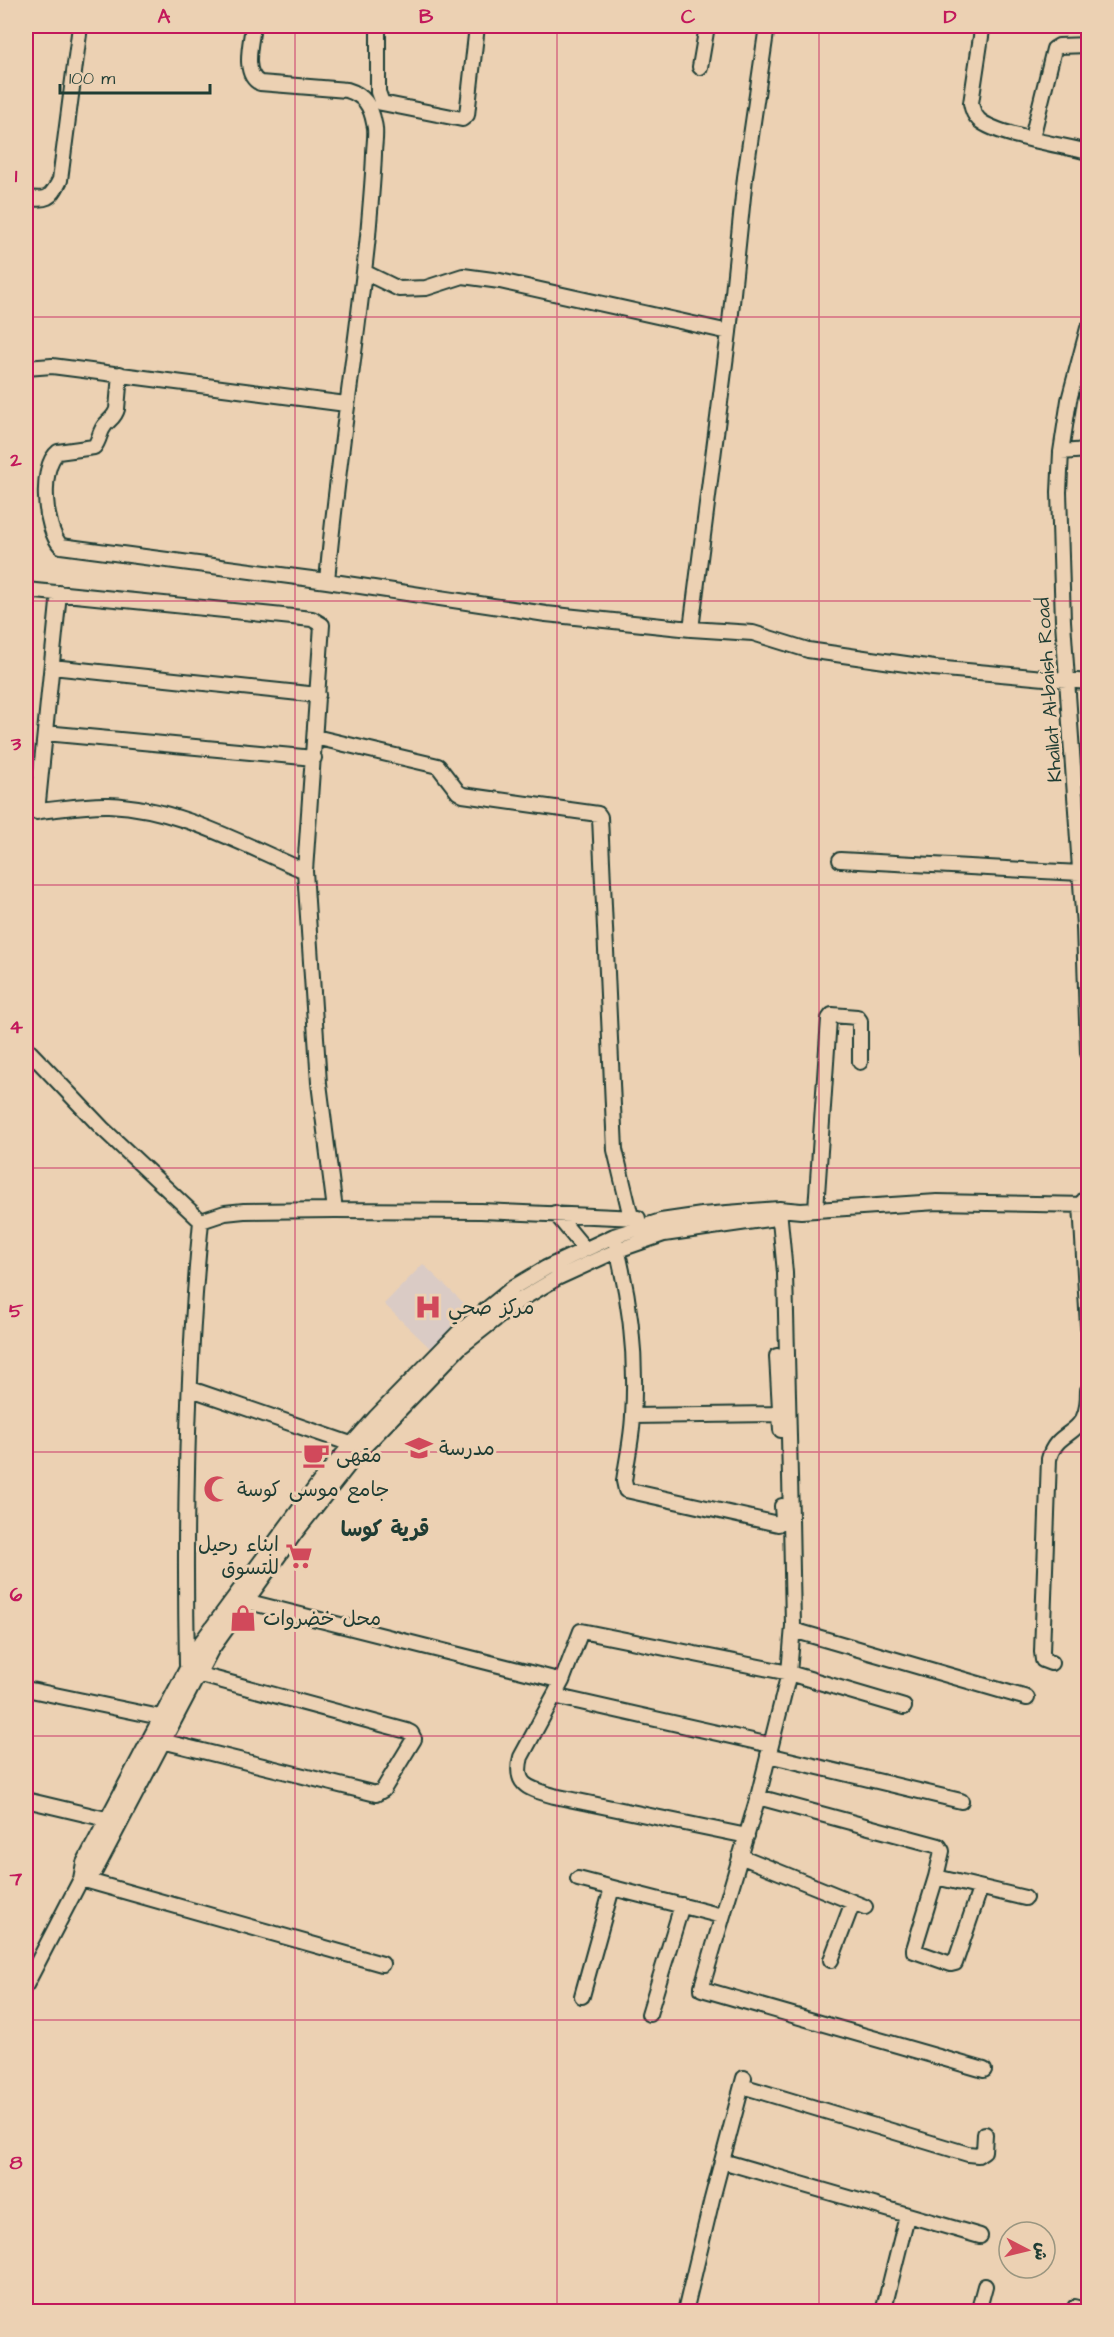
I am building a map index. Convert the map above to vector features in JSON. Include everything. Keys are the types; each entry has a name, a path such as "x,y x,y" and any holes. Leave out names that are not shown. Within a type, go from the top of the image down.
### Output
{"street":[{"path":"26,198 49,198 53,195 60,180 80,26"},
{"path":"253,26 249,71 253,80 260,84 347,90 358,93 369,107 375,125 373,188 327,581"},
{"path":"378,31 378,92 382,104 462,119 467,115 477,26"},
{"path":"700,67 706,26"},
{"path":"691,629 729,332 745,177 766,26"},
{"path":"983,27 971,103 972,111 979,120 994,128 1089,152"},
{"path":"1032,138 1054,49 1059,46 1089,45"},
{"path":"364,272 399,289 426,288 463,276 500,281 729,332"},
{"name":"Khallat Al-baish Road","path":"1089,328 1069,400 1061,452 1060,560 1066,681 1087,947 1089,1053"},
{"path":"26,369 52,366 346,404"},
{"path":"120,374 116,415 105,425 94,447 58,452 50,464 46,512 51,531 61,546 327,581 546,614 753,633 808,650 934,668 1089,682"},
{"path":"1061,452 1089,450"},
{"path":"26,590 315,620 320,622 323,628 305,871 320,1083 335,1210"},
{"path":"59,593 45,733 31,812 105,805 168,813 213,830 305,871"},
{"path":"52,667 318,695"},
{"path":"45,733 314,758"},
{"path":"315,737 438,766 458,792 463,795 598,814 600,817 615,1150 631,1217"},
{"path":"840,860 1080,873"},
{"path":"816,1209 829,1019 832,1015 857,1017 860,1021 860,1062"},
{"path":"26,1048 102,1128 201,1221"},
{"path":"201,1221 244,1211 335,1210 555,1213 661,1221 702,1215 780,1213 937,1202 1086,1202 1089,1327"},
{"path":"555,1213 584,1248"},
{"path":"496,1310 514,1287 584,1248 780,1213"},
{"path":"780,1213 788,1354 793,1630 789,1673 758,1797 701,1983 702,1989 984,2070"},
{"path":"81,1880 95,1871 162,1741 192,1670 186,1511 193,1304 201,1221"},
{"path":"205,1647 245,1600 380,1421 459,1332 496,1310 520,1300 616,1243 661,1221"},
{"path":"616,1243 630,1307 633,1356 633,1416 624,1481 626,1490 778,1524 783,1520 777,1356"},
{"path":"191,1389 351,1444"},
{"path":"1051,1663 1043,1660 1042,1652 1049,1459 1055,1443 1078,1426 1083,1418 1087,1410 1089,1390"},
{"path":"633,1416 780,1414"},
{"path":"26,1985 81,1880 84,1863 106,1819 160,1717 310,1494 351,1444 380,1421"},
{"path":"245,1600 562,1681"},
{"path":"747,1836 554,1796 529,1788 520,1779 521,1757 562,1681 579,1632 583,1630 789,1673 904,1707"},
{"path":"793,1630 1027,1698"},
{"path":"162,1741 376,1794 382,1790 414,1739 407,1731 192,1670"},
{"path":"26,1689 160,1717"},
{"path":"554,1696 961,1801"},
{"path":"758,1797 939,1845 942,1851 936,1877 914,1951 951,1964 955,1962 980,1889"},
{"path":"26,1800 106,1819"},
{"path":"740,1856 859,1904 831,1960"},
{"path":"936,1877 1025,1898"},
{"path":"578,1879 722,1916"},
{"path":"81,1880 382,1964"},
{"path":"582,1996 612,1888"},
{"path":"650,2014 681,1905"},
{"path":"685,2312 743,2082 968,2154 978,2155 984,2151 985,2134"},
{"path":"722,2161 980,2236"},
{"path":"883,2312 907,2216"},
{"path":"978,2312 984,2286"}],"shaded area":[{"name":"مركز صحي","path":"423,1264 471,1310 432,1350 384,1304"}],"place":[{"name":"مركز صحي","path":"428,1307"},
{"name":"مدرسة","path":"419,1448"},
{"name":"مقهى","path":"316,1455"},
{"name":"جامع موسى كوسة","path":"217,1489"},
{"name":"ابناء رحيل للتسوق","path":"299,1556"},
{"name":"محل خضروات","path":"243,1618"}],"district":[{"name":"قرية كوسا","path":"385,1529"}]}
